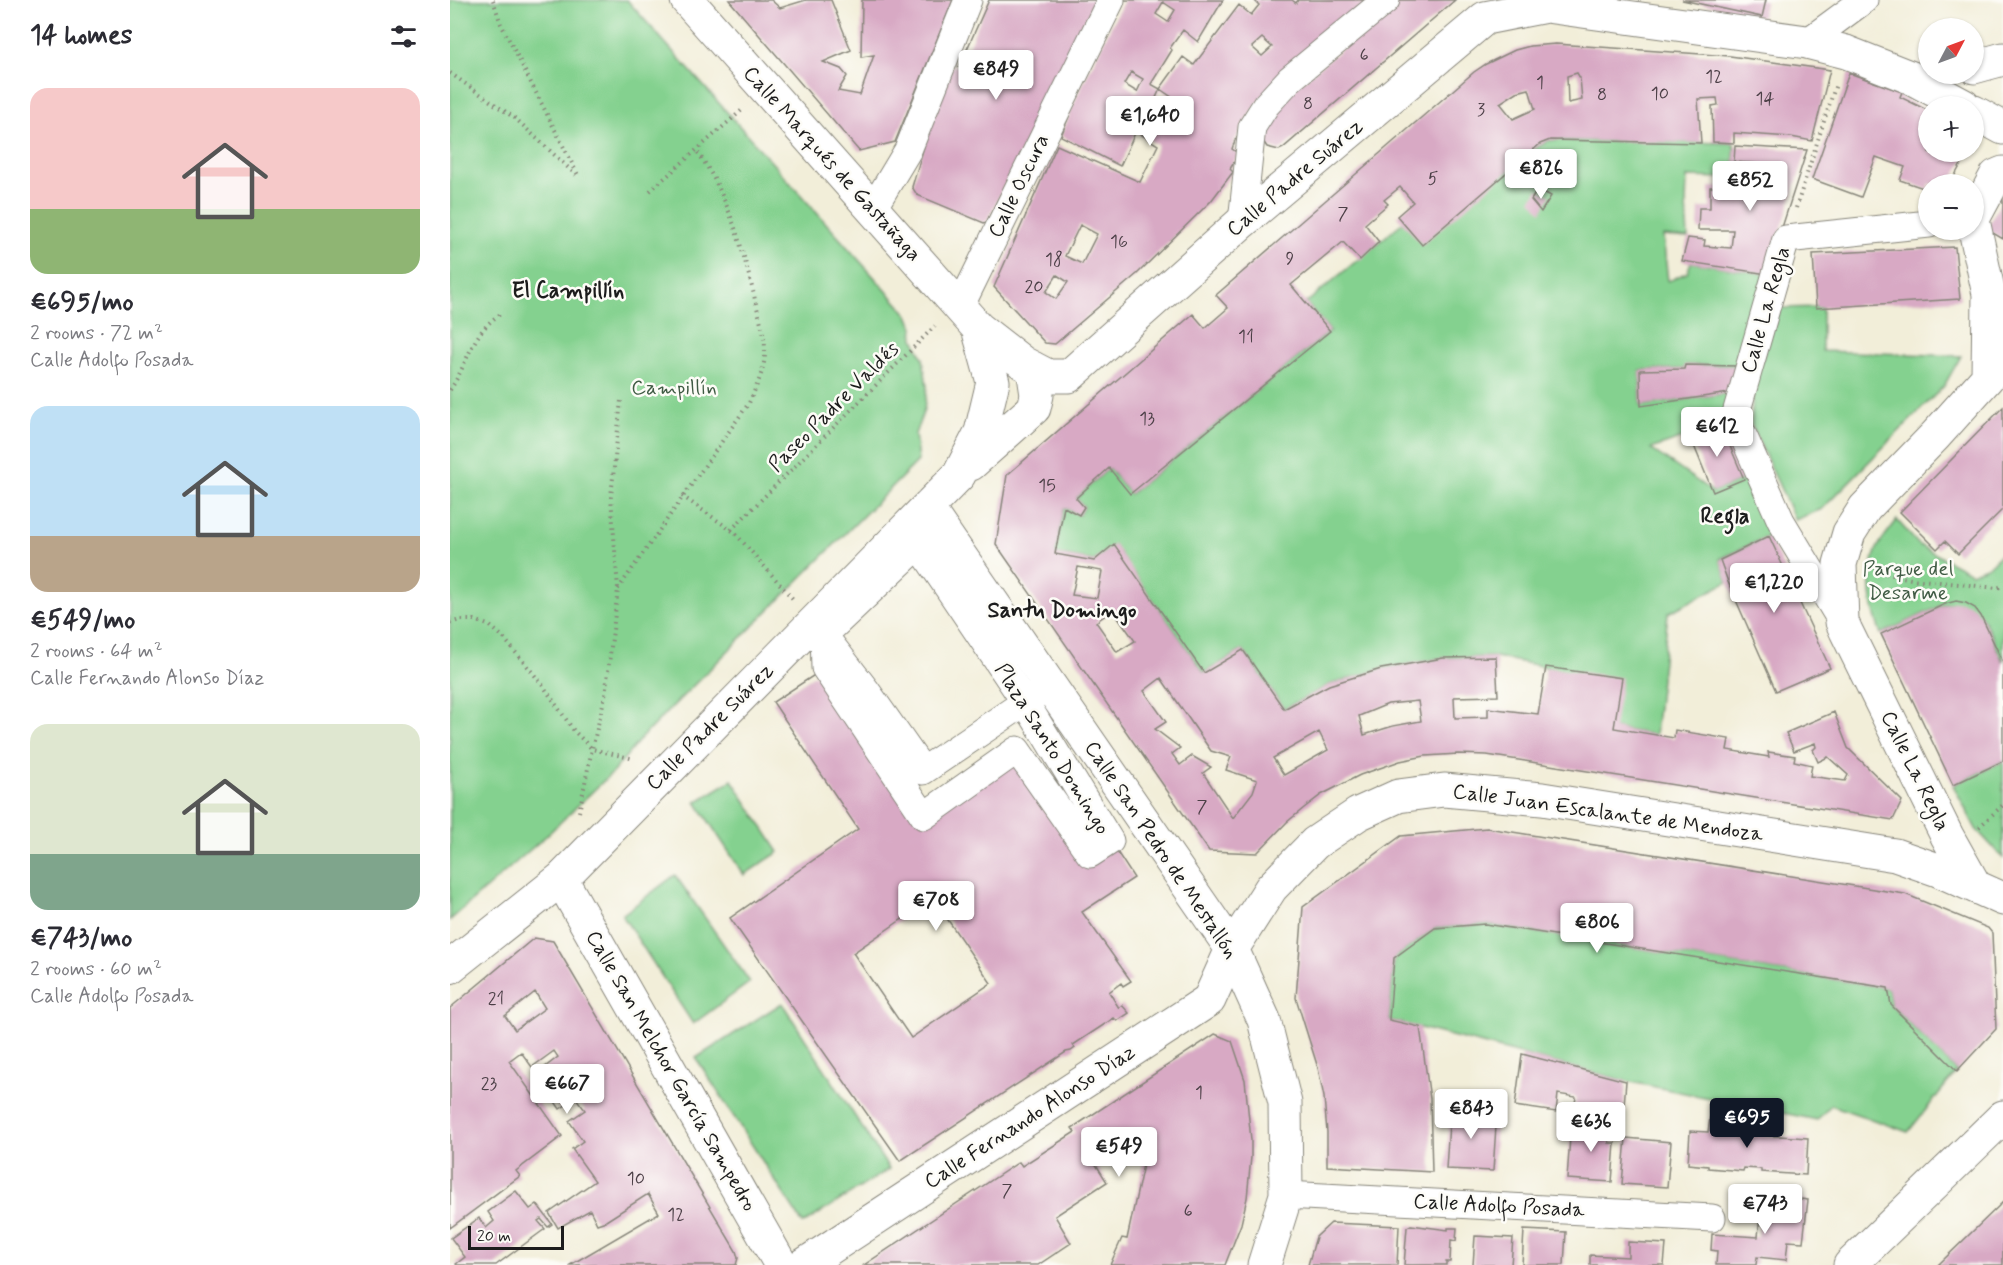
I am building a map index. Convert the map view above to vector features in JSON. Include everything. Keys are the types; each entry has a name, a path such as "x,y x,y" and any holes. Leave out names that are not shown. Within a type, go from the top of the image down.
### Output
{"street":[{"name":"Calle Marqués de Gastañaga","path":"687,0 965,313"},
{"path":"872,210 908,150 968,0"},
{"name":"Calle Oscura","path":"965,313 1111,0"},
{"path":"1242,222 1252,127 1266,105 1290,79 1386,0"},
{"path":"1807,42 1864,0"},
{"name":"Calle Padre Suárez","path":"965,313 1023,363 1048,376 1069,376 1242,222 1485,18 1546,6 1573,5 1807,42 1918,74"},
{"path":"1984,64 2003,59"},
{"name":"Calle Padre Suárez","path":"1935,84 1951,96"},
{"path":"1984,118 2003,129"},
{"path":"1984,198 1996,176 2003,173"},
{"path":"1786,239 1918,225"},
{"name":"Calle La Regla","path":"1786,239 1736,417 1781,521 1842,622 1947,836 1989,892"},
{"path":"1977,240 1989,294 1996,378"},
{"name":"Calle Padre Suárez","path":"959,475 981,432 993,382 965,313"},
{"name":"Calle Padre Suárez","path":"450,967 561,879 819,629 959,475 1034,408 1037,395 1033,368"},
{"name":"Calle La Regla","path":"1842,622 1839,564 1849,533 1865,508 1996,378"},
{"name":"Calle San Pedro de Mestallón","path":"927,508 1037,693 1232,949 1264,1020 1285,1103 1286,1195 1264,1265"},
{"name":"Plaza Santo Domingo","path":"919,545 1037,693 1110,841 1090,854 1017,750 924,816 825,668 819,629 919,545"},
{"path":"819,629 866,690 923,771 1037,693"},
{"name":"Calle Juan Escalante de Mendoza","path":"1232,949 1270,888 1315,843 1358,814 1398,796 1444,790 1542,799 1895,855 1989,892"},
{"name":"Calle San Melchor García Sampedro","path":"561,879 781,1265"},
{"name":"Calle Fernando Alonso Díaz","path":"804,1265 1209,1000 1232,949"},
{"path":"1850,1265 2003,1117"},
{"name":"Calle Adolfo Posada","path":"1286,1195 1712,1218"}],"path":[{"path":"450,74 516,120 579,177 501,24 493,0"},
{"name":"Calle La Regla","path":"1786,239 1846,52"},
{"path":"650,191 733,118"},
{"path":"618,589 749,402 761,377 765,354 760,320 733,219 711,171 696,150"},
{"path":"450,390 470,348 489,321 502,313"},
{"name":"Paseo Padre Valdés","path":"731,530 965,313"},
{"path":"578,822 605,696 618,589 611,497 621,400"},
{"path":"682,496 731,530 819,629"},
{"path":"1839,564 1911,579 1997,588 2003,586"},
{"path":"450,623 460,620 475,621 490,626 502,636 542,684 574,731 592,749 625,757"}],"green space":[{"name":"Campillín","path":"450,0 627,0 908,315 913,327 914,339 923,358 927,387 924,410 915,434 918,461 642,737 614,771 546,836 450,920"},
{"path":"1550,140 1734,143 1734,162 1760,164 1763,169 1762,179 1687,177 1688,238 1663,236 1668,281 1687,273 1691,262 1767,274 1738,366 1686,365 1684,369 1640,370 1641,406 1729,393 1721,425 1651,449 1713,492 1744,479 1769,536 1720,559 1728,582 1668,613 1655,735 1614,728 1546,667 1496,657 1443,658 1381,669 1329,685 1284,709 1243,650 1204,673 1114,545 1094,561 1055,554 1064,507 1079,515 1084,507 1076,498 1109,468 1130,494 1330,331 1306,303 1403,222"},
{"path":"1822,307 1822,351 1961,356 1944,386 1822,509 1795,520 1751,424 1754,381 1780,308"},
{"name":"Parque del Desarme","path":"1897,520 1919,545 1971,573 1989,566 2003,552 2003,662 1983,619 1968,605 1945,604 1881,634 1872,604 1871,572 1878,547"},
{"path":"2003,761 2003,858 1976,829 1953,785"},
{"path":"732,780 779,852 744,875 696,802"},
{"path":"675,875 750,982 693,1024 622,915"},
{"path":"1485,924 1888,988 1891,1005 1957,1071 1908,1132 1831,1105 1817,1120 1626,1081 1389,1020 1394,958 1435,928"},
{"path":"782,1003 889,1169 803,1224 696,1058"}],"building":[{"path":"729,0 771,0 780,8 806,0 831,0 851,50 823,62 841,69 847,76 838,91 860,95 874,55 861,57 862,0 953,0 895,142 859,151"},
{"path":"989,0 1097,0 984,223 917,195 912,187 952,65 959,67"},
{"path":"1124,0 1223,0 1198,42 1183,30 1170,48 1172,50 1151,84 1160,89 1183,57 1194,65 1239,5 1251,15 1259,5 1254,0 1292,0 1296,3 1298,0 1373,0 1261,98 1235,140 1232,149 1239,154 1230,169 1233,172 1211,201 1137,274 1055,344 1045,343 994,287 1057,145 1140,182 1158,145 1136,131 1120,166 1061,136 1078,94","holes":["1163,2 1175,10 1168,22 1156,14","1262,38 1272,47 1262,56 1252,47","1131,72 1143,79 1137,92 1124,84","1160,89 1173,98 1161,116 1151,109","1080,225 1097,234 1082,264 1065,256","1057,275 1068,282 1056,299 1046,292"]},
{"path":"1400,0 1455,0 1283,148 1279,150 1267,147 1262,133 1295,88"},
{"path":"1682,0 1766,0 1762,17"},
{"path":"1556,44 1730,56 1830,70 1812,141 1791,137 1734,133 1734,143 1713,142 1712,106 1718,105 1717,98 1698,99 1701,143 1550,140 1540,144 1422,245 1397,216 1413,202 1400,187 1384,200 1388,204 1365,224 1379,242 1360,260 1343,242 1291,285 1330,331 1130,494 1109,468 1076,498 1084,507 1079,515 1064,507 1055,554 1094,561 1114,544 1204,673 1243,650 1284,709 1329,685 1381,669 1443,658 1496,657 1498,696 1454,697 1455,718 1488,717 1488,708 1538,714 1546,667 1622,678 1614,728 1674,738 1675,730 1729,739 1727,750 1769,757 1768,752 1795,756 1794,761 1812,765 1810,776 1845,781 1848,775 1828,757 1818,762 1813,750 1816,747 1815,743 1794,751 1786,733 1834,712 1848,748 1902,801 1893,820 1487,755 1425,756 1400,761 1360,775 1321,795 1287,822 1257,853 1209,851 996,544 1007,475 1193,314 1205,328 1228,308 1216,295 1474,72 1515,50","holes":["1577,73 1580,78 1582,100 1568,103 1567,76","1529,89 1535,109 1513,119 1500,103 1517,92","1078,567 1102,571 1097,598 1072,595","1113,610 1135,641 1117,652 1096,622","1161,678 1211,751 1231,757 1226,770 1257,780 1253,792 1233,818 1203,773 1211,767 1192,756 1180,765 1172,754 1180,748 1155,729 1166,722 1144,691","1418,701 1421,721 1393,726 1364,735 1359,716 1388,704","1319,732 1328,750 1284,775 1273,758"]},
{"path":"1849,73 1902,92 1900,97 1918,106 1918,162 1962,162 1956,174 1918,174 1918,186 1900,180 1905,167 1876,157 1861,197 1812,179"},
{"path":"1735,146 1807,150 1767,274 1682,261 1688,238 1705,240 1704,246 1731,248 1733,230 1698,230 1699,208 1710,208 1710,187 1754,187 1755,179 1762,179 1763,169 1760,164 1734,162"},
{"path":"1538,189 1551,196 1541,212 1531,200"},
{"path":"2003,198 2003,239 1986,229"},
{"path":"1955,247 1960,299 1816,308 1813,254"},
{"path":"1685,365 1738,366 1729,393 1641,406 1640,370 1684,369"},
{"path":"2003,407 2003,509 1958,554 1945,541 1937,549 1900,512"},
{"path":"1721,425 1744,479 1713,492 1690,436"},
{"path":"1769,536 1830,668 1776,691 1720,560"},
{"path":"1956,601 1975,608 2003,662 2003,761 1953,785 1881,634"},
{"path":"825,668 924,816 1017,750 1090,854 1110,841 1134,878 1082,912 1131,981 1123,986 1121,983 1109,992 1119,1008 1122,1005 1129,1013 1117,1021 1114,1018 1073,1045 1075,1048 1071,1051 1066,1052 900,1161 730,918 858,829 773,702","holes":["933,898 991,983 911,1038 853,953"]},
{"path":"1487,828 1905,894 1988,928 1992,933 1996,1029 1957,1071 1891,1005 1888,988 1485,924 1435,928 1394,958 1389,1020 1420,1027 1430,1099 1432,1172 1327,1166 1324,1097 1318,1068 1296,998 1303,907 1401,836"},
{"path":"534,938 553,941 736,1251 738,1258 736,1265 570,1265 659,1213 648,1194 606,1221 597,1224 590,1210 558,1228 549,1213 595,1181 572,1149 583,1141 569,1121 585,1110 576,1098 560,1109 536,1074 558,1057 554,1051 532,1067 521,1052 509,1061 562,1136 516,1171 520,1176 450,1228 450,1008","holes":["535,992 545,1008 515,1030 505,1016"]},
{"path":"1215,1034 1232,1041 1245,1080 1251,1140 1247,1198 1241,1224 1225,1265 1110,1265 1122,1238 1127,1239 1146,1151 1133,1158 1124,1143 1095,1163 1107,1182 1055,1216 1071,1243 1038,1265 864,1265 1019,1162 1022,1166 1075,1132 1072,1128"},
{"path":"1522,1054 1626,1081 1623,1118 1573,1116 1576,1097 1558,1094 1556,1112 1515,1106"},
{"path":"1450,1108 1497,1111 1493,1171 1446,1169"},
{"path":"1710,1118 1746,1120 1746,1134 1808,1138 1806,1175 1761,1172 1761,1169 1744,1168 1743,1171 1708,1168 1708,1166 1688,1164 1690,1131 1708,1132"},
{"path":"1571,1123 1610,1126 1609,1143 1615,1143 1612,1182 1567,1179"},
{"path":"1626,1138 1671,1142 1667,1187 1622,1184"},
{"path":"516,1191 530,1209 537,1204 552,1224 548,1227 541,1219 538,1221 545,1229 496,1265 457,1265 465,1257 451,1238 479,1218 486,1228 494,1221 488,1212"},
{"path":"1784,1197 1808,1200 1803,1242 1788,1241 1786,1260 1757,1257 1756,1265 1716,1265 1717,1251 1711,1250 1712,1234 1758,1237 1761,1204 1783,1207"},
{"path":"2003,1202 2003,1265 1938,1265"},
{"path":"1331,1223 1399,1226 1397,1265 1308,1265 1316,1237"},
{"path":"1411,1225 1448,1230 1448,1228 1457,1228 1456,1241 1451,1240 1450,1262 1446,1262 1446,1265 1404,1265 1407,1227"},
{"path":"1524,1230 1566,1232 1564,1265 1522,1265"},
{"path":"1475,1236 1513,1238 1511,1265 1473,1265"},
{"path":"1628,1242 1666,1244 1664,1265 1590,1265 1590,1255 1628,1257"}],"district":[{"name":"El Campillín","path":"568,291"},
{"name":"Regla","path":"1725,517"},
{"name":"Santu Domingo","path":"1062,611"}]}
